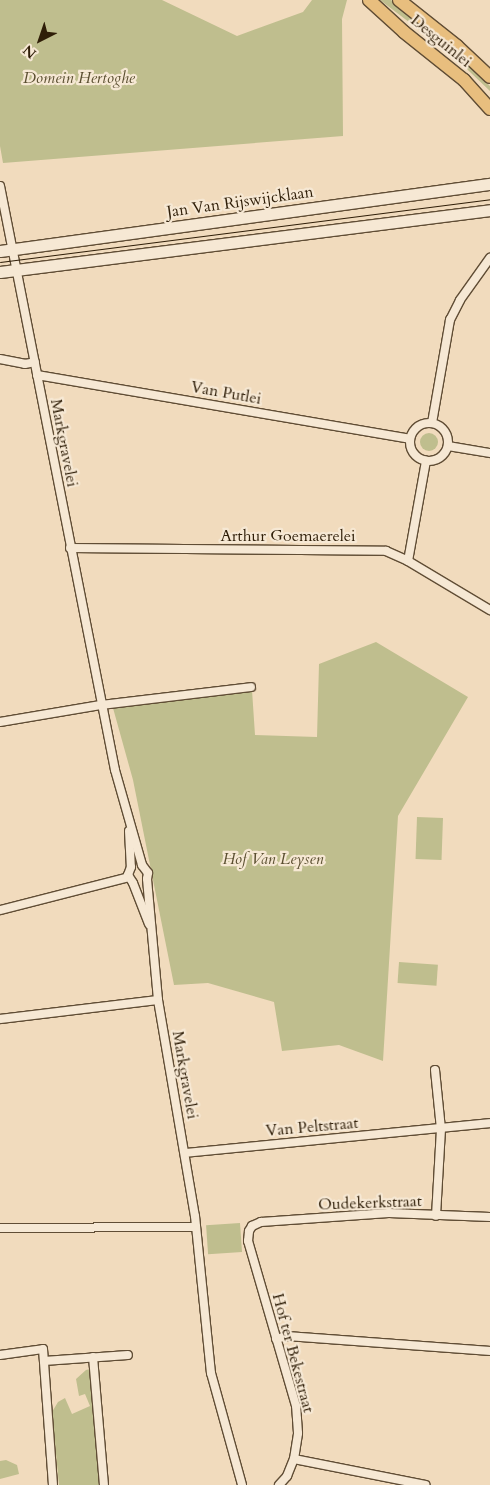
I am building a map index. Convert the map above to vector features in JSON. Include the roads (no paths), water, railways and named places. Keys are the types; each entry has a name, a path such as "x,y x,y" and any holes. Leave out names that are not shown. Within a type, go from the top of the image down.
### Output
{"main road":[{"name":"Desguinlei","path":"369,0 404,32 464,80 490,109"},
{"name":"Desguinlei","path":"399,0 457,46 490,77"},
{"name":"Jan Van Rijswijcklaan","path":"0,251 488,181"},
{"path":"0,272 490,210"}],"street":[{"name":"Markgravelei","path":"0,186 115,770 142,864 148,870 150,928 158,1000 196,1227 211,1373 242,1485"},
{"path":"475,211 490,216"},
{"path":"432,423 450,320 460,300 490,258"},
{"path":"0,359 26,364 35,362"},
{"name":"Van Putlei","path":"38,375 410,439"},
{"path":"432,423 443,428 448,446 438,459 426,461 420,459 412,451 410,439 420,425 432,423"},
{"path":"448,446 490,453"},
{"path":"408,560 426,461"},
{"name":"Arthur Goemaerelei","path":"70,548 386,551 408,560 490,610"},
{"path":"0,722 101,705 251,687"},
{"name":"Markgravelei","path":"129,821 131,880 150,928"},
{"path":"131,867 142,864"},
{"path":"0,910 131,880 142,883 147,879"},
{"path":"0,1019 158,1000"},
{"path":"435,1070 441,1129 436,1216"},
{"name":"Van Peltstraat","path":"185,1153 490,1123"},
{"name":"Oudekerkstraat","path":"252,1226 261,1222 389,1213 490,1217"},
{"name":"Hof ter Bekestraat","path":"252,1226 248,1231 248,1241 296,1406 298,1433 294,1459 287,1476 280,1485"},
{"path":"0,1228 196,1227"},
{"path":"276,1339 287,1336 490,1350"},
{"path":"0,1355 43,1349 54,1485"},
{"path":"44,1361 92,1356 128,1355"},
{"path":"92,1356 104,1485"},
{"path":"294,1459 425,1485"}],"tram line":[{"path":"0,262 490,199"}],"park label":[{"name":"Domein Hertoghe","path":"79,78"},
{"name":"Hof Van Leysen","path":"273,859"}]}
